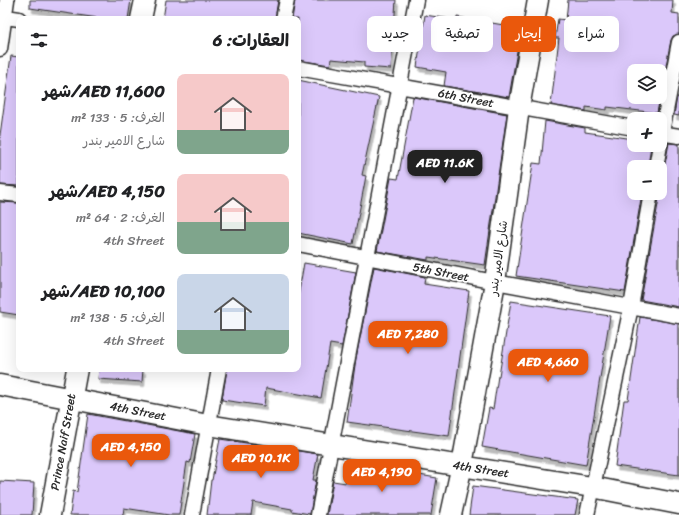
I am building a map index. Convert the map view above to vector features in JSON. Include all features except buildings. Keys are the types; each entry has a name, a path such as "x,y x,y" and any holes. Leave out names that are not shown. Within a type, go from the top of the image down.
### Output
{"street":[{"path":"0,49 2,16 7,0"},
{"path":"141,16 144,0"},
{"path":"284,16 287,0"},
{"path":"318,515 416,0"},
{"name":"شارع الامير بندر","path":"451,515 462,465 495,282 519,108 538,0"},
{"path":"2,16 16,18"},
{"path":"665,112 679,42"},
{"name":"6th Street","path":"301,69 627,127"},
{"path":"667,138 679,136"},
{"path":"0,193 16,195"},
{"path":"587,515 631,307 650,200"},
{"name":"5th Street","path":"301,245 679,316"},
{"name":"Prince Naif Street","path":"50,515 76,372"},
{"path":"192,515 218,372"},
{"name":"4th Street","path":"0,385 208,425 331,446 462,465 592,487 679,504"}]}
